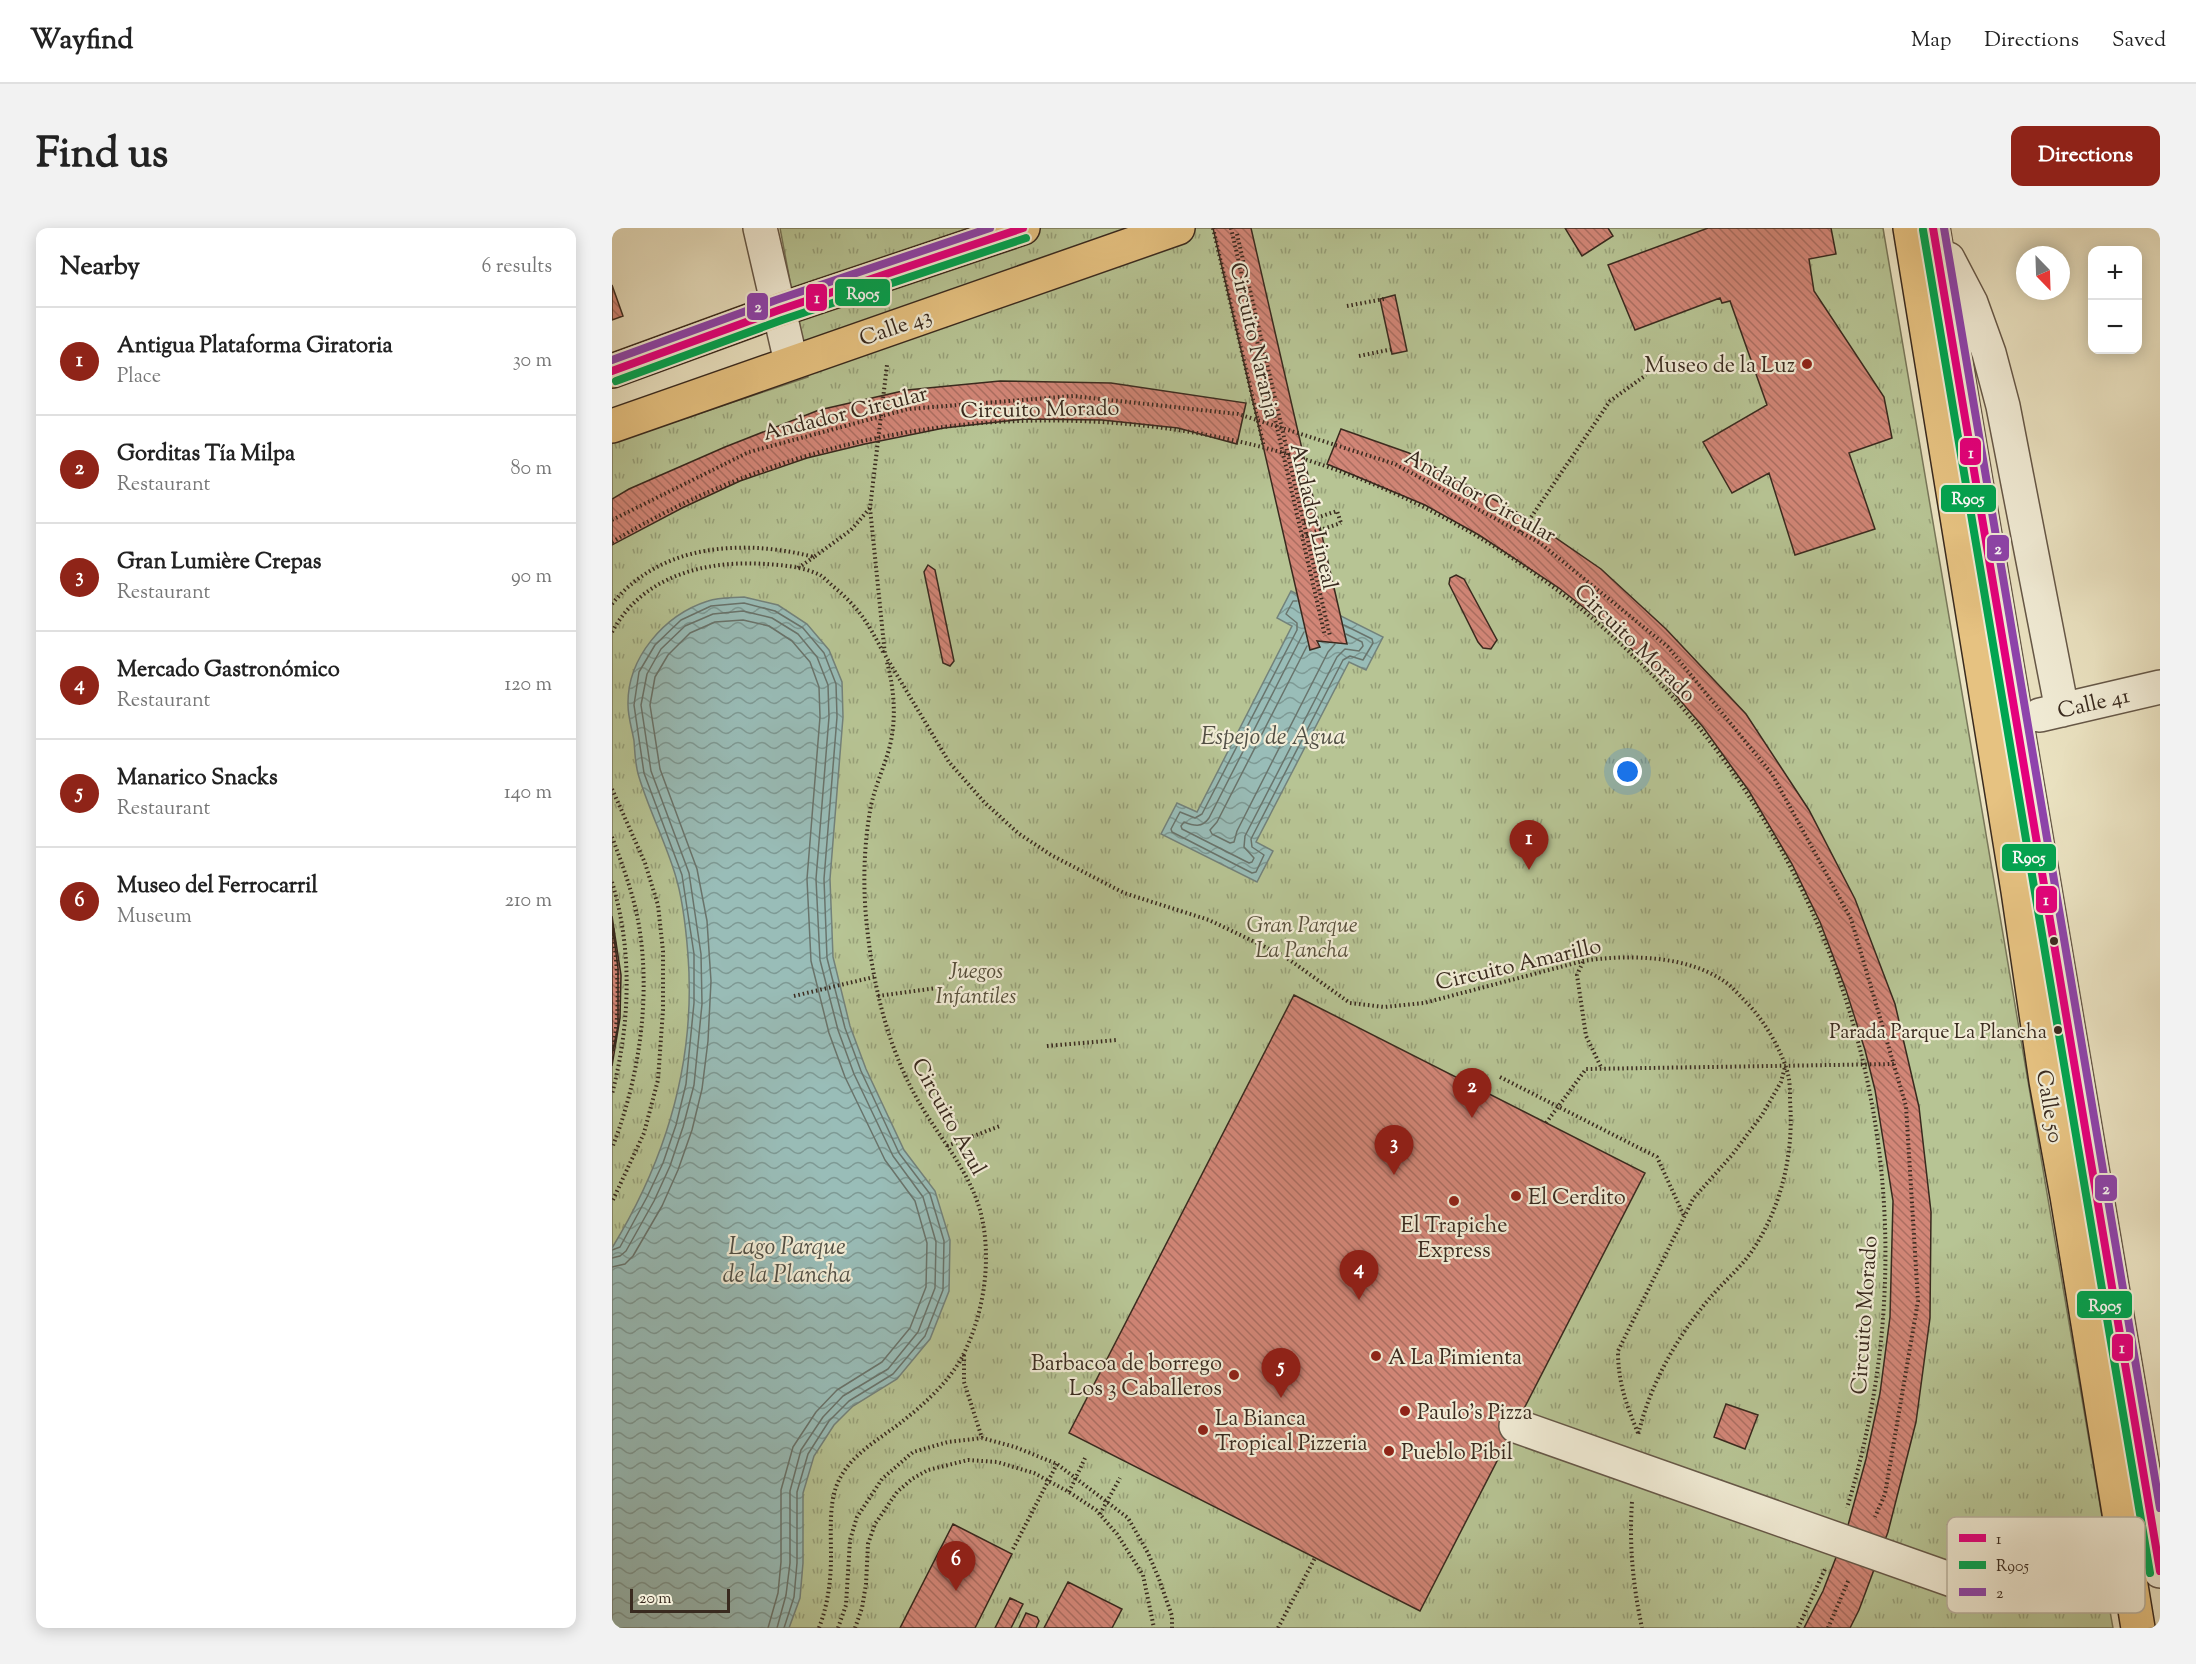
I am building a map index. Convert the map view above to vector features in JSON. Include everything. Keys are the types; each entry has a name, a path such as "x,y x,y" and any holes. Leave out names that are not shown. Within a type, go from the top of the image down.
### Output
{"main road":[{"path":"612,370 779,310 963,239 1023,228"},
{"name":"Calle 43","path":"612,426 1178,228"},
{"name":"Calle 50","path":"1926,229 2004,723 2046,1081 2067,1196 2138,1463 2131,1517"},
{"name":"Calle 50","path":"2136,1613 2138,1628"}],"street":[{"path":"760,228 791,362"},
{"path":"1926,229 1971,303 2003,406 2062,710"},
{"name":"Calle 41","path":"2004,723 2160,687"},
{"path":"1516,1426 1947,1578"},
{"path":"2138,1463 2160,1571"}],"path":[{"name":"Circuito Naranja","path":"1214,228 1263,447"},
{"name":"Andador Lineal","path":"1232,228 1302,536 1328,636 1304,522"},
{"path":"1237,234 1304,522 1337,511 1341,523 1302,536"},
{"path":"1347,306 1384,299"},
{"path":"1359,356 1394,349"},
{"name":"Circuito Amarillo","path":"887,363 870,508 885,654 950,762 984,802 1018,833 1051,855 1125,893 1209,920 1284,956 1350,1003 1384,1007 1424,1003 1583,961 1609,957 1639,957 1696,967 1727,984 1755,1011 1773,1039 1788,1074 1792,1124 1784,1179 1774,1212 1753,1250 1708,1299 1679,1338 1656,1383 1638,1433 1630,1534 1633,1586 1642,1628"},
{"path":"1521,532 1610,401 1646,375"},
{"name":"Andador Circular","path":"612,520 749,452 908,409 1073,396 1238,414 1395,464 1521,532 1540,543 1668,647 1772,774 1851,919 1906,1106 1918,1301 1885,1494 1849,1544 1828,1628"},
{"name":"Circuito Morado","path":"612,542 649,520 726,483 807,455 878,437 974,422 1083,420"},
{"name":"Circuito Morado","path":"1167,428 1209,434 1288,454 1352,475 1420,505 1484,540 1546,581 1604,628 1650,672"},
{"path":"798,568 851,530 870,508"},
{"path":"612,604 619,595 654,567 684,554 727,548 761,548 814,557"},
{"name":"Circuito Azul","path":"612,632 629,606 649,589 670,578 709,566 731,563 788,565 820,575 854,604 885,654 893,683 892,737 870,810 863,885 870,956 878,996 889,1033 907,1078 921,1107 969,1178 980,1211 985,1239 986,1268 981,1301 972,1333 959,1362 935,1392 901,1423 861,1451 844,1470 835,1488 830,1525 831,1582 826,1610 819,1628"},
{"name":"Circuito Morado","path":"1664,687 1706,735 1749,795 1787,858 1819,925 1838,974"},
{"path":"612,789 645,863 658,905 663,951 663,1010 658,1080 644,1133 612,1202"},
{"path":"612,837 630,887 639,925 643,977 641,1030 632,1081 612,1148"},
{"path":"612,882 625,945 627,999 618,1070 612,1094"},
{"path":"612,924 618,968 618,1026 612,1054"},
{"path":"1583,961 1577,975 1586,1036 1602,1069"},
{"path":"612,968 618,968"},
{"path":"794,996 874,977"},
{"path":"878,996 944,987"},
{"path":"1857,1034 1879,1138 1882,1169"},
{"path":"1047,1046 1117,1040"},
{"path":"1546,1123 1586,1069 1894,1064"},
{"path":"1638,1433 1626,1405 1618,1373 1617,1351 1693,1199 1732,1155 1762,1115 1781,1082 1785,1066"},
{"path":"1500,1077 1657,1156 1684,1217"},
{"path":"947,1146 1000,1126"},
{"name":"Circuito Morado","path":"1881,1349 1886,1285 1886,1243"},
{"path":"964,1351 964,1382 982,1438"},
{"path":"838,1628 846,1605 850,1540 857,1517 882,1479 913,1452 948,1442 982,1438 1057,1464 1128,1518 1148,1553 1172,1616 1172,1628"},
{"path":"1798,1628 1824,1574 1849,1544 1849,1504 1865,1442"},
{"path":"1070,1492 1086,1456"},
{"path":"855,1628 862,1608 868,1544 875,1524 897,1492 912,1479 928,1470 968,1460 997,1462 1034,1473 1070,1492 1100,1514 1117,1534 1143,1575 1154,1628"},
{"path":"1013,1549 1057,1464"},
{"path":"1100,1514 1120,1478"},
{"path":"1278,1628 1316,1558"}],"green space":[{"name":"Gran Parque La Pancha","path":"780,228 1883,228 2102,1517 1947,1517 1947,1613 2110,1613 2113,1628 612,1628 612,443 808,377"}],"water":[{"name":"Espejo de Agua","path":"1291,591 1383,637 1366,670 1349,662 1256,842 1273,851 1257,882 1161,834 1177,803 1197,812 1292,626 1277,618"},
{"name":"Lago Parque de la Plancha","path":"744,597 778,605 807,624 829,650 842,682 843,717 830,879 833,957 850,1026 866,1069 904,1150 935,1191 950,1240 949,1291 930,1339 897,1379 853,1406 834,1425 814,1456 803,1493 803,1563 800,1598 789,1628 612,1628 612,1248 648,1179 674,1108 682,1071 689,995 684,914 671,862 638,772 628,710 629,688 641,655 663,628 692,608 712,600"}],"building":[{"path":"1213,228 1251,228 1347,644 1317,641 1320,647 1310,650"},
{"path":"1565,228 1608,228 1613,236 1582,256"},
{"name":"Museo de la Luz","path":"1708,228 1831,228 1836,254 1809,259 1814,291 1884,397 1892,438 1849,453 1875,529 1795,555 1769,473 1732,493 1703,442 1767,405 1730,301 1722,303 1720,298 1635,330 1608,265"},
{"path":"612,285 623,316 612,320"},
{"path":"1395,295 1407,351 1392,354 1380,299"},
{"path":"1000,381 1111,383 1246,403 1237,444 1178,428 1102,420 1025,419 944,428 865,444 807,458 740,481 612,545 612,499 629,489 725,447 819,410 907,390"},
{"path":"1341,429 1409,453 1524,516 1601,569 1666,629 1746,714 1809,810 1855,899 1895,1004 1919,1107 1931,1212 1930,1318 1916,1422 1888,1532 1850,1628 1804,1628 1823,1591 1847,1529 1866,1459 1880,1393 1890,1317 1893,1201 1875,1090 1865,1050 1846,990 1820,922 1792,864 1749,791 1703,727 1661,678 1611,629 1559,588 1479,535 1425,505 1327,464"},
{"path":"928,565 935,570 954,661 950,666 943,663 924,572"},
{"path":"1456,575 1464,579 1497,640 1491,649 1483,648 1478,642 1449,584 1450,578"},
{"path":"612,916 621,975 620,1018 612,1066"},
{"path":"612,924 618,968 618,1026 612,1054"},
{"path":"1294,995 1645,1173 1420,1611 1069,1433"},
{"path":"1726,1404 1758,1415 1745,1449 1714,1437"},
{"path":"953,1524 1012,1554 975,1628 900,1628"},
{"path":"1068,1582 1122,1609 1112,1628 1044,1628"},
{"path":"1010,1598 1023,1604 1011,1628 995,1628"},
{"path":"1026,1613 1037,1617 1039,1621 1036,1628 1019,1628"}],"transit line":[{"name":"2","path":"612,360 776,300 990,228"},
{"name":"1","path":"612,371 779,310 1023,228"},
{"name":"1","path":"1933,228 2160,1571"},
{"name":"2","path":"1944,228 2160,1508"},
{"name":"R905","path":"1923,230 2141,1517"},
{"name":"R905","path":"616,381 782,320 1026,238"},
{"name":"R905","path":"2145,1543 2150,1573"}],"place":[{"name":"Museo de la Luz","path":"1807,364"},
{"name":"Antigua Plataforma Giratoria","path":"1529,870"},
{"name":"Parada Parque La Plancha","path":"2058,1030"},
{"name":"Gorditas Tía Milpa","path":"1472,1118"},
{"name":"Gran Lumière Crepas","path":"1394,1175"},
{"name":"El Cerdito","path":"1516,1196"},
{"name":"El Trapiche Express","path":"1454,1201"},
{"name":"Mercado Gastronómico","path":"1359,1300"},
{"name":"A La Pimienta","path":"1376,1356"},
{"name":"Barbacoa de borrego Los 3 Caballeros","path":"1234,1375"},
{"name":"Manarico Snacks","path":"1281,1398"},
{"name":"Paulo's Pizza","path":"1405,1411"},
{"name":"La Bianca Tropical Pizzeria","path":"1203,1430"},
{"name":"Pueblo Pibil","path":"1389,1451"},
{"name":"Museo del Ferrocarril","path":"956,1591"}],"park label":[{"name":"Juegos Infantiles","path":"976,982"}]}
